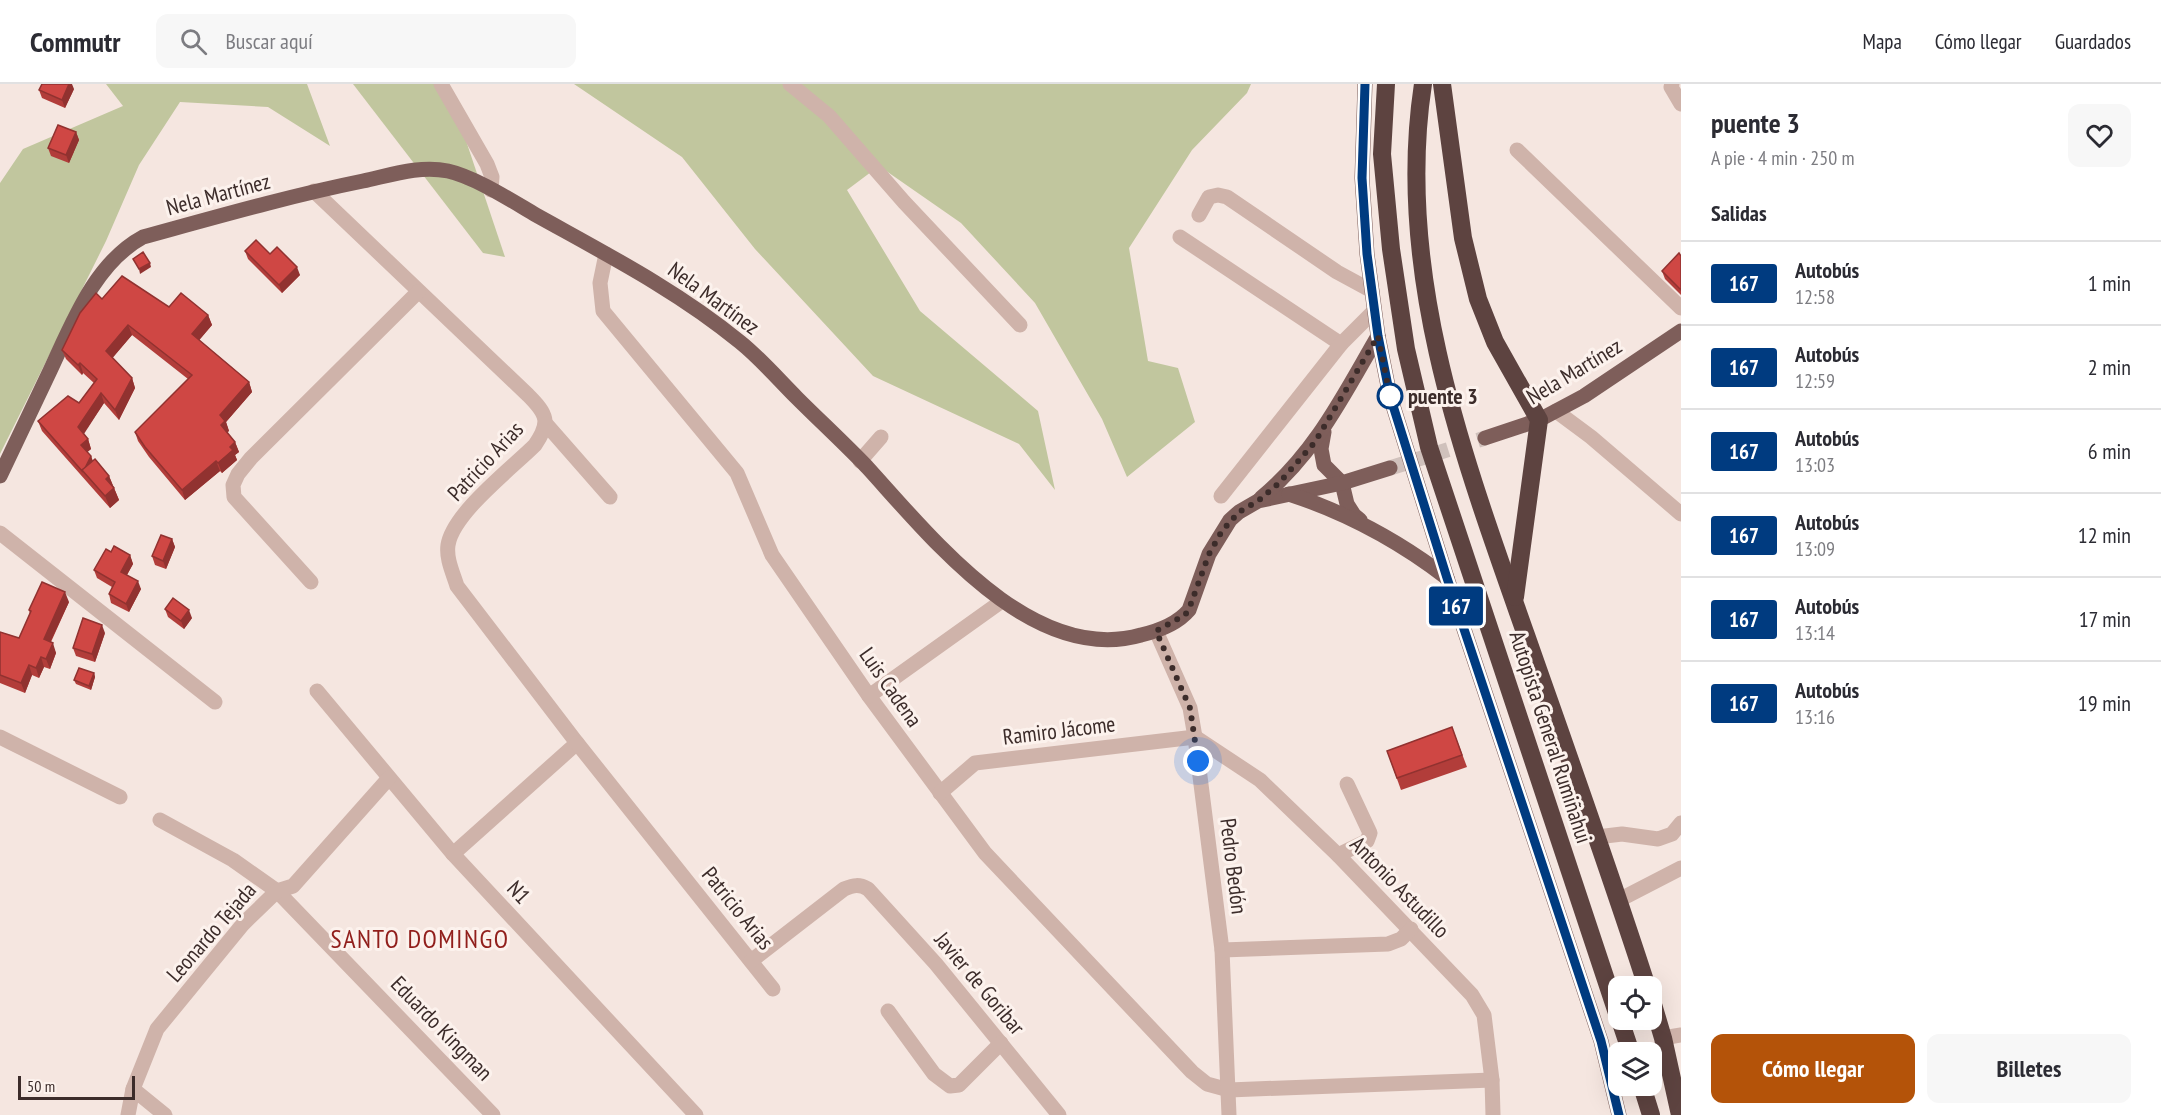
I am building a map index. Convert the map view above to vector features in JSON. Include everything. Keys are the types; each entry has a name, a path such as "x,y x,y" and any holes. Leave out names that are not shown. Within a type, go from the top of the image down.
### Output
{"highway":[{"name":"Autopista General Rumiñahui","path":"1386,84 1382,154 1391,249 1406,349 1429,447 1608,986"},
{"name":"Autopista General Rumiñahui","path":"1424,84 1417,155 1419,220 1427,302 1459,437 1643,976"},
{"path":"1442,84 1463,238 1478,299 1495,342 1539,420 1514,602"},
{"path":"1662,1018 1672,1036 1680,1115"},
{"path":"1645,1096 1651,1115"}],"main road":[{"path":"1365,84 1362,178 1374,310 1390,396 1447,578 1601,1041 1619,1115"},
{"name":"Nela Martínez","path":"0,476 77,313 100,277 128,245 143,237 314,191 418,169 451,172 491,190 606,254 696,308 742,344 860,461 957,564 1002,601 1058,630 1087,638 1120,640 1156,631 1185,615 1209,554 1230,520 1239,512 1258,501 1342,483 1390,468"},
{"name":"Nela Martínez","path":"1485,438 1539,420 1584,396 1681,331"},
{"path":"1258,501 1298,463 1315,442 1378,336"},
{"path":"1330,418 1323,434 1324,465 1342,483 1347,504 1354,515 1367,526"},
{"path":"1288,494 1341,513 1367,526 1408,550 1447,578"}],"street":[{"path":"441,84 487,164 492,177 491,190"},
{"path":"790,84 829,116 904,202 1020,325"},
{"path":"1671,86 1681,104"},
{"path":"1516,150 1681,308"},
{"name":"Patricio Arias","path":"314,191 538,404 545,414 546,424 535,445 469,508 456,526 448,545 449,564 457,586 577,743 773,989"},
{"path":"1199,215 1209,197 1218,195 1227,197 1337,272 1372,291"},
{"path":"1180,237 1341,344"},
{"name":"Luis Cadena","path":"606,254 600,283 603,311 736,473 772,555 869,696 940,793 986,853 1192,1072 1207,1084 1229,1090"},
{"path":"311,582 249,516 234,497 232,485 251,458 418,292"},
{"path":"1221,496 1341,344 1374,310"},
{"path":"1556,411 1591,437 1681,514"},
{"path":"546,424 610,497"},
{"path":"860,461 881,437"},
{"path":"0,533 215,702"},
{"path":"869,696 1002,601"},
{"name":"Pedro Bedón","path":"1156,631 1190,708 1195,737 1222,950 1229,1090 1228,1115"},
{"name":"N1","path":"317,691 453,854 696,1115"},
{"path":"0,737 120,797"},
{"name":"Ramiro Jácome","path":"940,793 975,763 1195,737"},
{"name":"Antonio Astudillo","path":"1195,737 1260,780 1411,929 1479,1004 1484,1015 1492,1080 1493,1115"},
{"path":"453,854 577,743"},
{"name":"Leonardo Tejada","path":"128,1115 133,1089 157,1029 243,924 277,891 293,886 389,777"},
{"path":"1338,855 1370,838 1370,833 1347,784"},
{"name":"Eduardo Kingman","path":"160,820 233,860 277,891 493,1115"},
{"path":"1597,837 1622,834 1658,839 1672,834 1681,822"},
{"path":"1619,900 1681,868"},
{"name":"Javier de Goribar","path":"751,961 832,897 853,885 861,885 868,889 936,964 1059,1115"},
{"path":"1222,950 1388,944 1401,939 1411,929"},
{"path":"888,1011 934,1074 951,1086 959,1085 1001,1043"},
{"path":"1229,1090 1492,1080"},
{"path":"133,1089 165,1115"}],"green space":[{"path":"106,84 307,84 330,146 268,107 180,102 139,165 106,241 0,454 0,183 23,149 123,106"},
{"path":"353,84 447,84 505,257 483,253"},
{"path":"574,84 1251,84 1247,93 1192,150 1129,248 1148,361 1178,368 1195,422 1127,477 1102,419 1035,303 961,223 879,166 847,190 920,311 1038,411 1055,490 1019,444 873,376 755,249 682,157"}],"building":[{"path":"42,84 69,84 62,100 39,90"},
{"path":"58,125 76,132 66,155 48,148"},
{"path":"256,240 270,254 277,247 297,267 279,285 245,251"},
{"path":"143,252 150,263 139,269 133,259"},
{"path":"1679,253 1681,256 1681,290 1662,271"},
{"path":"122,276 169,307 181,293 208,315 192,334 249,382 220,415 225,421 221,425 235,442 230,447 233,450 218,463 216,461 182,490 135,432 192,375 128,325 106,351 132,378 115,410 101,393 78,427 88,439 81,445 91,456 83,472 38,421 68,396 79,403 97,379 62,350 80,313 96,293 102,299"},
{"path":"95,459 109,476 106,479 114,488 105,496 82,470"},
{"path":"161,535 172,539 163,561 152,556"},
{"path":"114,546 130,555 121,572 138,581 126,604 109,594 115,582 94,570 106,549 111,552"},
{"path":"42,582 65,592 44,639 53,643 46,659 41,657 36,668 29,665 21,683 0,675 0,632 19,638"},
{"path":"173,598 189,610 181,621 165,609"},
{"path":"83,618 102,625 92,654 73,648"},
{"path":"79,668 94,673 89,686 74,680"},
{"path":"1452,727 1462,755 1397,778 1387,751"}],"tunnel":[{"path":"1390,468 1485,438"}],"bus line":[{"name":"167","path":"1365,84 1362,178 1367,254 1378,336 1390,396 1447,578 1601,1041 1619,1115"}],"place":[{"name":"puente 3","path":"1390,396"}],"district":[{"name":"SANTO DOMINGO","path":"420,939"}],"route":[{"path":"1198,761 1190,708 1156,631 1185,615 1209,554 1222,531 1239,512 1258,501 1279,483 1315,442 1378,336 1390,396"}]}
